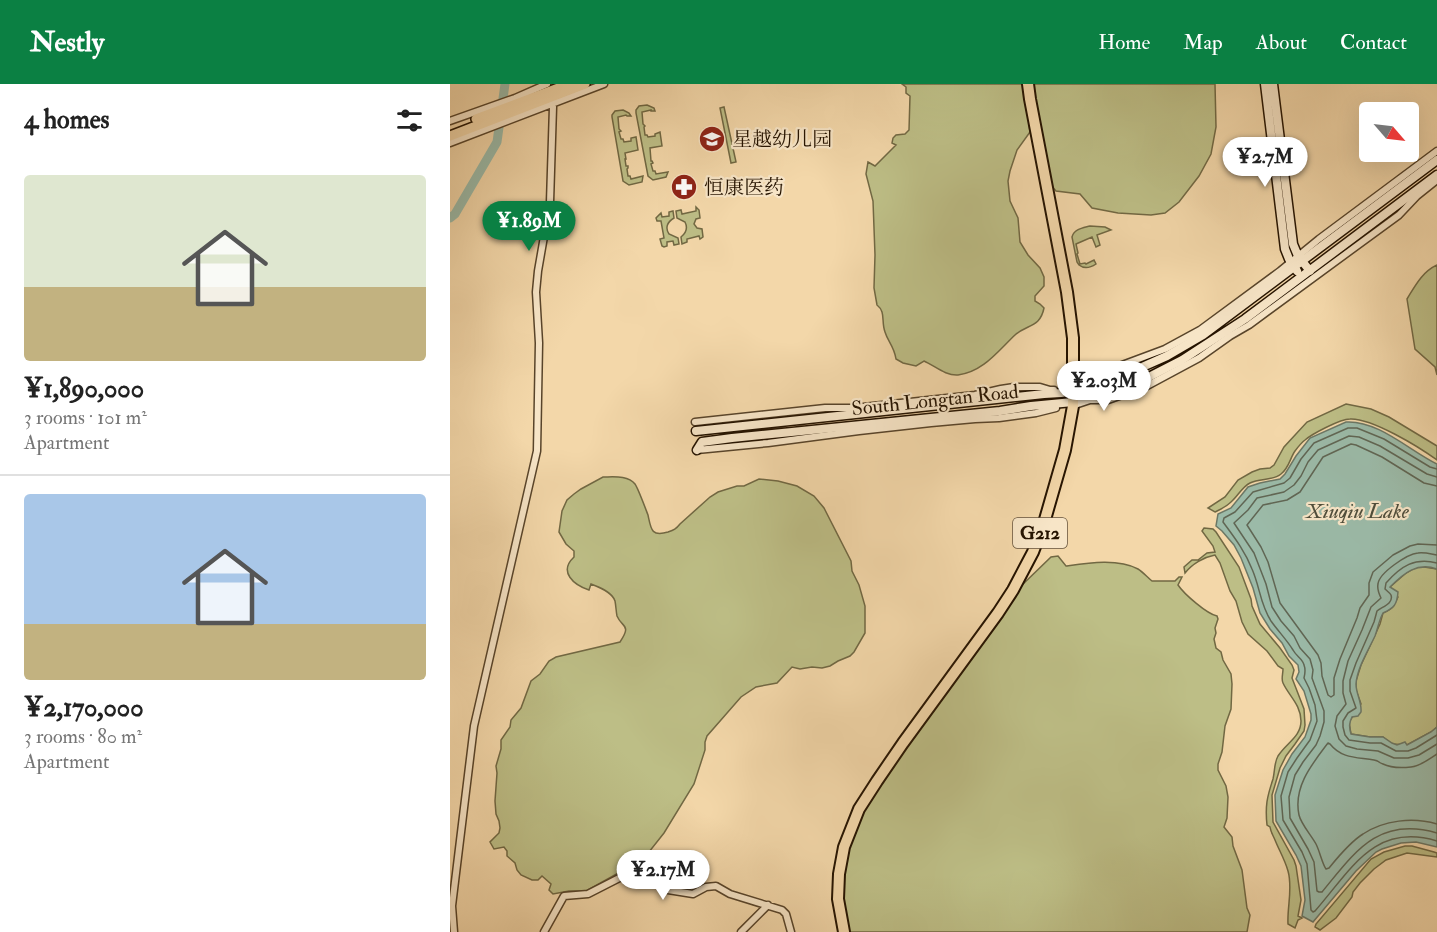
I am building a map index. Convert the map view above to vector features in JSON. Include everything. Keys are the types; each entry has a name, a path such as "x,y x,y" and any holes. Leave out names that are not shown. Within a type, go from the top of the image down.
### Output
{"highway":[{"name":"G212","path":"843,932 838,899 839,874 844,847 859,809 903,743 1013,590 1033,552 1050,507 1065,450 1073,396 1073,338 1069,303 1028,84"}],"main road":[{"path":"513,109 552,101 585,84"},
{"path":"1265,84 1285,249 1297,262 1310,271"},
{"path":"1273,84 1292,235 1302,277"},
{"path":"450,129 572,90"},
{"path":"450,135 482,120"},
{"name":"South Longtan Road","path":"1073,396 1084,386 1115,378 1189,344 1218,325 1297,262 1388,198 1437,160"},
{"name":"South Longtan Road","path":"697,450 702,442 732,438 1000,411 1073,396 1089,395 1134,383 1196,352 1245,320 1437,175"},
{"path":"1388,198 1395,208"},
{"path":"1115,378 1118,388"},
{"path":"1134,383 1145,387"},
{"name":"South Longtan Road","path":"695,427 767,423 857,411 1062,393 1073,396"},
{"path":"1029,396 1030,406"}],"street":[{"path":"450,143 482,120 513,109 547,84"},
{"path":"572,90 604,84"},
{"path":"454,932 452,906 474,726 537,451 539,343 536,292 550,202 552,101"},
{"path":"450,121 482,120"},
{"path":"697,450 768,443 858,430 999,418 1036,413 1052,408 1073,396 1106,371 1165,349 1187,338 1297,262 1318,239 1437,151"},
{"path":"857,411 975,395 1001,389 1040,387 1050,390 1062,389 1073,396 1090,400 1108,400 1145,387 1198,358 1249,325 1399,215 1437,180"},
{"path":"544,932 564,896 588,894 633,871 668,890 693,894 706,887 716,886 730,894 782,910 786,914 791,932"},
{"path":"741,932 768,905"}],"green space":[{"path":"902,84 1024,84 1030,132 1017,150 1008,181 1010,201 1018,218 1020,242 1044,277 1044,286 1035,296 1035,301 1044,308 1036,322 1015,335 990,360 975,370 958,375 945,372 924,361 916,366 896,359 885,332 880,308 877,305 874,288 873,201 866,174 868,162 875,166 896,145 892,143 893,138 909,130 910,96"},
{"path":"1032,84 1215,84 1216,127 1211,154 1199,176 1179,202 1165,213 1151,215 1118,213 1092,208 1080,194 1056,191 1048,182"},
{"path":"647,105 655,111 642,112 645,135 655,136 660,132 662,146 650,148 653,171 656,174 668,172 666,177 653,180 648,176 636,113 639,106"},
{"path":"724,107 736,162 731,163 720,108"},
{"path":"623,110 631,116 618,117 621,139 624,142 636,137 638,150 625,153 628,176 631,179 643,176 642,182 629,185 623,181 612,117 615,111"},
{"path":"696,207 700,218 696,219 694,224 697,228 702,229 703,237 687,239 687,242 682,244 681,237 686,226 685,222 677,218 676,211 681,210 682,214 696,211"},
{"path":"673,211 674,218 668,223 667,230 669,234 678,238 679,244 674,245 673,241 667,242 667,246 664,247 660,239 664,238 661,221 657,221 656,218 661,213 662,217 669,216 669,212"},
{"path":"1090,226 1105,227 1111,230 1097,235 1100,245 1096,247 1092,237 1076,244 1080,264 1094,260 1096,264 1085,267 1079,265 1077,262 1072,237 1077,231"},
{"path":"1437,265 1437,375 1435,367 1415,349 1407,299 1423,275"},
{"path":"1346,404 1371,409 1389,417 1437,446 1437,460 1407,441 1370,423 1350,419 1340,421 1304,441 1295,451 1284,472 1278,476 1250,483 1229,504 1215,512 1208,508 1225,497 1238,480 1252,472 1274,465 1284,447 1307,422"},
{"path":"603,477 624,478 635,484 651,528 655,533 675,529 718,492 744,486 759,479 797,486 814,496 824,508 851,561 852,571 865,606 865,633 850,656 822,668 792,667 777,683 756,687 741,697 707,736 694,784 664,833 649,852 638,858 633,865 586,891 553,894 549,890 551,884 542,876 538,880 532,880 521,875 515,863 507,856 504,847 494,849 490,842 499,833 500,828 495,801 496,766 501,740 510,727 511,720 521,708 531,681 540,674 549,661 556,657 620,642 625,632 626,629 617,616 615,601 611,595 591,584 589,590 583,588 570,577 567,568 574,557 574,551 566,544 559,532 562,511 567,500"},
{"path":"1204,528 1213,529 1216,532 1239,567 1260,624 1292,665 1294,670 1292,678 1304,709 1304,731 1280,768 1272,795 1273,822 1296,866 1301,900 1298,916 1302,918 1298,920 1295,928 1288,924 1290,884 1288,871 1270,827 1267,825 1266,812 1275,764 1281,751 1299,731 1300,715 1297,705 1283,683 1283,669 1248,634 1215,555 1198,561 1185,573 1184,567 1192,560 1198,560 1207,553 1215,552 1202,531"},
{"path":"1058,556 1066,566 1102,562 1121,563 1140,570 1152,581 1175,581 1182,577 1178,585 1181,589 1202,608 1217,616 1214,639 1216,648 1221,652 1231,674 1232,684 1231,709 1225,726 1218,770 1226,786 1228,797 1224,827 1232,837 1242,870 1250,915 1247,932 847,932 841,886 851,840 864,807 1019,588 1051,557"},
{"path":"1418,566 1437,569 1437,727 1407,745 1392,744 1383,737 1351,734 1349,722 1361,704 1356,690 1356,681 1361,665 1383,613 1392,607 1398,597 1390,587"},
{"path":"1405,846 1437,853 1437,857 1407,853 1386,860 1360,883 1336,918 1320,930 1315,927 1371,859 1384,852"}],"water":[{"name":"Xiuqiu Lake","path":"1346,422 1370,426 1382,431 1437,464 1437,569 1423,567 1411,570 1390,587 1398,592 1397,600 1392,608 1383,613 1361,666 1356,684 1361,712 1358,716 1352,717 1350,725 1351,734 1383,737 1397,745 1405,742 1407,745 1437,727 1437,847 1416,842 1401,843 1376,852 1356,871 1313,922 1302,916 1305,900 1301,866 1276,821 1275,795 1283,770 1305,737 1311,714 1304,691 1296,679 1299,672 1298,665 1289,656 1260,613 1241,558 1234,545 1216,526 1218,514 1231,508 1248,487 1280,479 1310,438"}],"waterway":[{"path":"450,218 455,214 497,142 505,84"}],"place":[{"name":"星越幼儿园","path":"712,139"},
{"name":"恒康医药","path":"684,187"}]}
